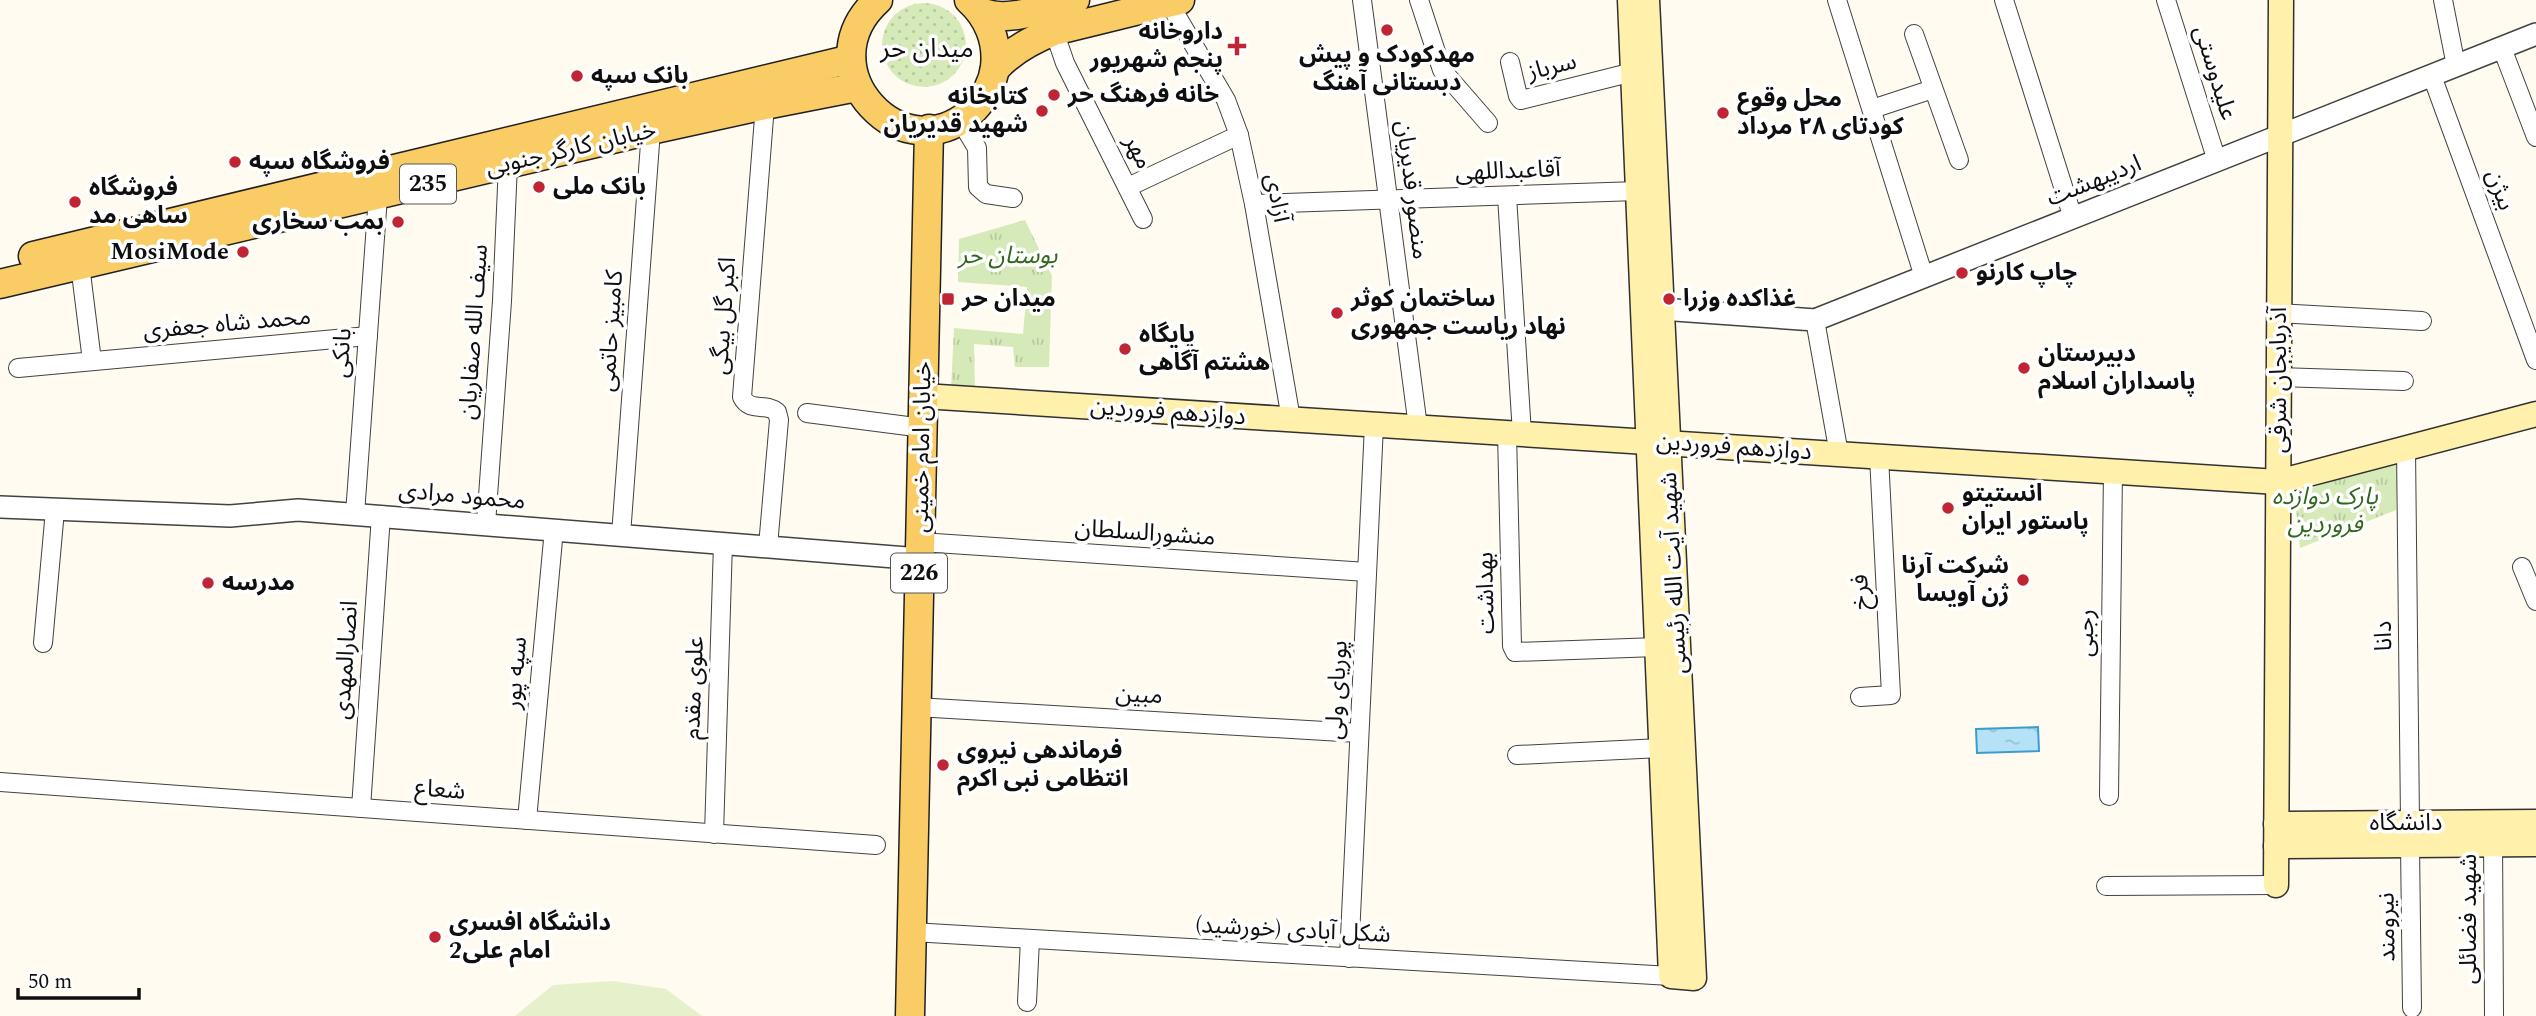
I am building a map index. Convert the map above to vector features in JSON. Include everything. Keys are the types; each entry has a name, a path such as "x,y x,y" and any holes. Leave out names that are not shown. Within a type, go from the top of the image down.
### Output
{"main road":[{"path":"975,6 992,18 1004,18 1075,0"},
{"name":"شهید آیت الله رئیسی","path":"1630,0 1638,191 1652,309"},
{"name":"شهید آیت الله رئیسی","path":"1647,0 1652,309 1682,977"},
{"name":"آذربایجان شرقی","path":"2276,885 2281,0"},
{"path":"874,2 858,26 851,48 858,88 869,105 886,119 906,127 929,129 960,120 983,98 995,69 1012,53 1034,39 1054,31 1175,1"},
{"path":"975,6 994,39 995,69"},
{"name":"خیابان کارگر جنوبی","path":"0,284 378,196 506,154 851,59"},
{"name":"خیابان کارگر جنوبی","path":"0,264 506,154 651,131 765,105 858,88"},
{"name":"خیابان امام خمینی","path":"910,1016 929,129"},
{"name":"دوازدهم فروردین","path":"923,397 2278,482 2536,414"},
{"name":"شهید آیت الله رئیسی","path":"1658,442 1657,646 1661,748 1682,977"},
{"name":"دانشگاه","path":"2276,835 2493,833 2536,822"},
{"name":"دانشگاه","path":"2493,833 2536,844"}],"street":[{"name":"منصور قدیریان","path":"1362,0 1418,427"},
{"path":"1419,0 1442,70 1488,123"},
{"path":"1837,0 1924,277"},
{"path":"2004,0 2073,218"},
{"name":"علیدوستی","path":"2166,0 2217,161"},
{"path":"2443,0 2456,66"},
{"name":"آزادی","path":"1175,1 1226,100 1239,135 1254,204 1291,419"},
{"name":"مهر","path":"1054,31 1065,63 1143,219"},
{"path":"1914,34 1959,160"},
{"name":"اردیبهشت","path":"1652,309 1815,320 2536,34"},
{"path":"2502,48 2536,136"},
{"name":"سرباز","path":"1510,62 1521,100 1633,72"},
{"name":"بیژن","path":"2432,76 2536,360"},
{"path":"1872,109 1933,89"},
{"name":"اکبر گل بیگی","path":"765,105 742,397 745,404 751,407 772,407 779,420 768,546"},
{"path":"960,120 976,148 978,187 986,194 1013,198"},
{"name":"کامبیز حاتمی","path":"621,535 651,131"},
{"path":"1128,187 1239,135"},
{"name":"سیف الله صفاریان","path":"485,524 502,301 506,154"},
{"name":"آقاعبداللهی","path":"1254,204 1638,191"},
{"name":"بانکی","path":"355,514 378,196"},
{"path":"1507,196 1514,434"},
{"path":"80,265 92,361"},
{"path":"2279,313 2422,321"},
{"path":"1815,320 1839,454"},
{"name":"محمد شاه جعفری","path":"18,368 368,336"},
{"path":"2279,377 2404,381"},
{"path":"807,413 923,428"},
{"name":"پوریای ولی","path":"1349,958 1374,425"},
{"name":"بهداشت","path":"1514,434 1512,646 1515,652 1657,646"},
{"name":"دانا","path":"2406,448 2410,834"},
{"name":"فرخ","path":"1860,697 1891,695 1879,456"},
{"name":"رجبی","path":"2109,796 2113,471"},
{"name":"محمود مرادی","path":"0,507 230,516 298,510 768,546 920,550"},
{"path":"43,643 55,510"},
{"name":"انصارالمهدی","path":"361,808 380,516"},
{"name":"سپه پور","path":"527,820 554,529"},
{"name":"علوی مقدم","path":"714,834 723,543"},
{"name":"منشورالسلطان","path":"920,550 1367,572"},
{"path":"2522,567 2536,601"},
{"name":"مبین","path":"916,706 1359,733"},
{"path":"1517,755 1661,748"},
{"name":"شعاع","path":"0,782 876,845"},
{"name":"شهید فضائلی","path":"2493,833 2494,1016"},
{"name":"نیرومند","path":"2410,834 2412,1008"},
{"path":"2106,886 2276,885"},
{"name":"شکل آبادی (خورشید)","path":"912,932 1682,977"},
{"path":"1027,1002 1030,939"}],"green space":[{"path":"924,3 940,6 954,15 963,29 966,45 963,61 954,75 940,84 924,87 908,84 894,75 885,61 882,45 885,29 894,15 908,6"},
{"name":"بوستان حر","path":"1025,220 1052,276 1049,367 1015,367 1013,347 974,344 975,389 951,388 954,328 1023,334 1027,287 958,282 959,239"},
{"name":"پارک دوازده فروردین","path":"2398,458 2396,510 2300,548 2294,494"},
{"path":"613,981 666,989 702,1016 515,1016 553,985"}],"water":[{"path":"2038,727 2039,751 1977,753 1976,729"}],"place":[{"name":"مهدکودک و پیش دبستانی آهنگ","path":"1387,30"},
{"name":"داروخانه پنجم شهریور","path":"1237,46"},
{"name":"بانک سپه","path":"577,76"},
{"name":"خانه فرهنگ حر","path":"1054,95"},
{"name":"کتابخانه شهید قدیریان","path":"1042,111"},
{"name":"محل وقوع کودتای ۲۸ مرداد","path":"1723,113"},
{"name":"فروشگاه سپه","path":"235,162"},
{"name":"بانک ملی","path":"539,187"},
{"name":"فروشگاه ساهی مد","path":"75,202"},
{"name":"بمب سخاری","path":"398,222"},
{"name":"MosiMode","path":"243,252"},
{"name":"چاپ کارنو","path":"1962,273"},
{"name":"میدان حر","path":"948,299"},
{"name":"غذاکده وزرا","path":"1669,299"},
{"name":"ساختمان کوثر نهاد ریاست جمهوری","path":"1337,313"},
{"name":"پایگاه هشتم آگاهی","path":"1125,349"},
{"name":"دبیرستان پاسداران اسلام","path":"2024,368"},
{"name":"انستیتو پاستور ایران","path":"1948,508"},
{"name":"شرکت آرنا ژن آویسا","path":"2023,580"},
{"name":"مدرسه","path":"208,583"},
{"name":"فرماندهی نیروی انتظامی نبی اکرم","path":"943,765"},
{"name":"دانشگاه افسری امام علی2","path":"435,937"}],"district":[{"name":"میدان حر","path":"927,49"}]}
